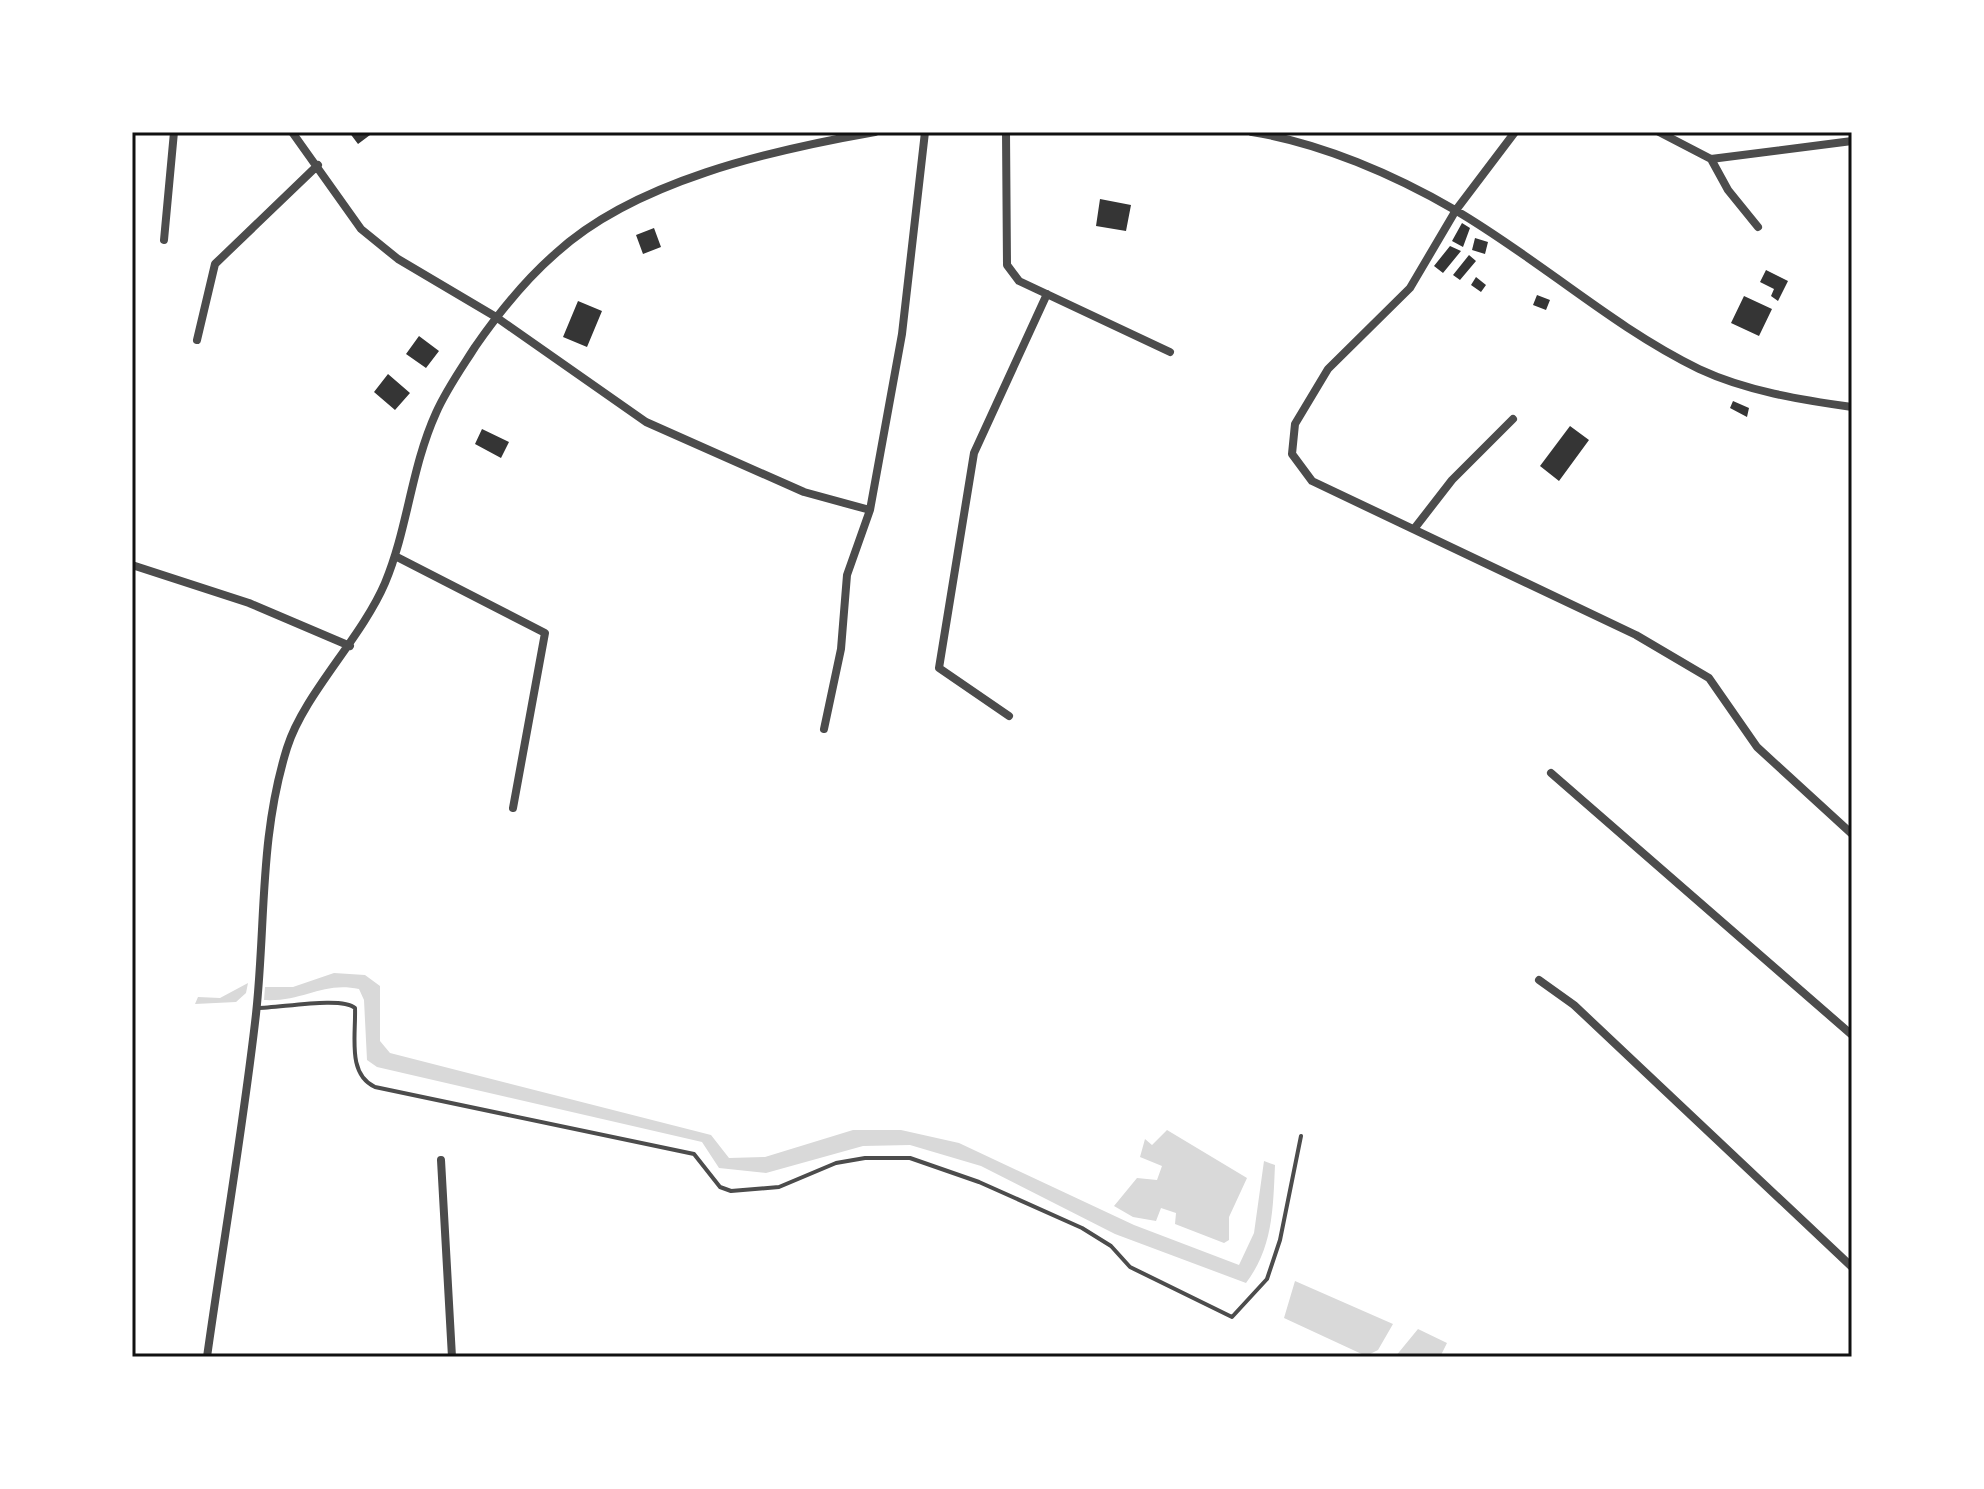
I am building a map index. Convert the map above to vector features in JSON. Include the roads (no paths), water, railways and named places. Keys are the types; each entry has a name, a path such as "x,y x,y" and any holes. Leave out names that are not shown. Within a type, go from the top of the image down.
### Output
{"street":[{"path":"164,240 174,132"},
{"path":"292,132 361,229 398,259 496,317 646,422 804,492 870,510"},
{"path":"817,132 822,141"},
{"path":"207,1357 257,1008 267,826 288,744 307,708 350,646 384,586 395,556 414,477 436,414 454,379 496,317 557,251 621,210 716,171 822,141 875,132"},
{"path":"824,729 841,649 847,575 870,510 902,334 925,132"},
{"path":"1006,132 1007,265 1019,281 1170,352"},
{"path":"1252,132 1276,136 1378,171 1456,210 1637,334 1702,370 1781,395 1852,407"},
{"path":"1515,132 1456,210 1410,288 1328,369 1295,424 1292,454 1312,481 1636,635 1709,678 1757,747 1852,834"},
{"path":"1659,132 1711,159 1728,190 1758,227"},
{"path":"1711,159 1852,141"},
{"path":"197,340 215,264 318,165"},
{"path":"1009,716 939,668 974,453 1047,294"},
{"path":"1414,529 1452,480 1513,419"},
{"path":"395,556 545,633 513,808"},
{"path":"132,565 249,603 350,646"},
{"path":"1551,773 1852,1035"},
{"path":"1539,980 1574,1005 1852,1267"},
{"path":"441,1160 452,1357"}],"lane":[{"path":"257,1008 293,1008 335,1000 349,1003 355,1008 357,1071 363,1081 375,1087 694,1154 720,1187 731,1191 779,1187 836,1163 865,1158 910,1158 979,1182 1082,1228 1111,1246 1130,1267 1232,1317 1267,1279 1280,1240 1301,1136"}]}
